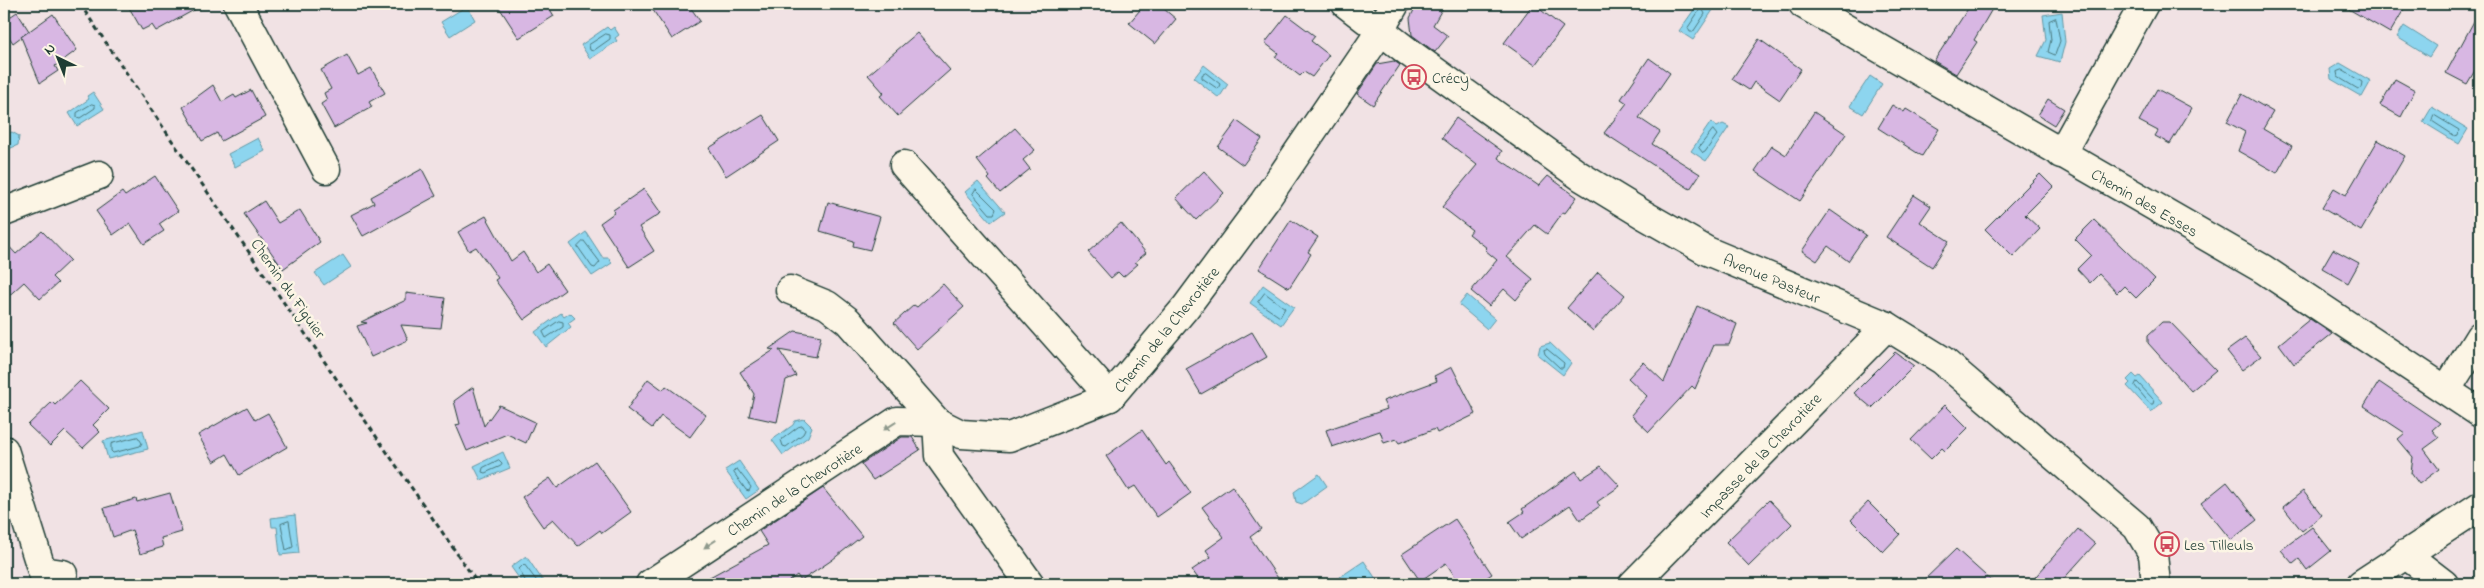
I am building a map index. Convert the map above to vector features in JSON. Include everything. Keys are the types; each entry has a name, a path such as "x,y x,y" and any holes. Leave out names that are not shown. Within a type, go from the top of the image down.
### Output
{"street":[{"path":"238,4 326,169"},
{"name":"Avenue Pasteur","path":"1346,4 1580,176 1644,215 1707,251 1887,326 1942,360 2137,527 2154,554 2156,584"},
{"name":"Chemin de la Chevrotière","path":"650,584 897,422 937,422 961,434 1009,437 1110,397 1186,307 1264,202 1381,30 1395,4"},
{"name":"Chemin des Esses","path":"1803,4 2263,270 2447,389 2480,413"},
{"path":"2061,154 2144,4"},
{"path":"904,165 1110,397"},
{"path":"4,212 99,175"},
{"path":"790,290 827,305 848,321 937,422 939,456 1030,584"},
{"name":"Impasse de la Chevrotière","path":"1633,584 1887,326"},
{"path":"2447,389 2480,336"},
{"path":"4,450 42,571 63,574"},
{"path":"2361,584 2480,506"},
{"path":"2405,554 2444,584"}],"path":[{"name":"Chemin du Figuier","path":"80,4 180,153 478,584"}],"water":[{"path":"1698,4 1703,4 1713,10 1693,40 1679,31"},
{"path":"467,6 475,20 450,36 441,22"},
{"path":"2062,12 2065,42 2060,62 2038,56 2046,40 2043,15"},
{"path":"2404,26 2436,46 2429,57 2397,37"},
{"path":"607,27 610,30 614,27 619,35 615,38 617,41 590,59 581,45"},
{"path":"2340,63 2371,81 2362,97 2331,79 2330,69"},
{"path":"1204,65 1228,84 1219,98 1194,78"},
{"path":"1870,76 1882,84 1863,114 1850,106"},
{"path":"93,92 104,109 77,126 69,113 89,99 87,96"},
{"path":"2432,107 2468,129 2459,144 2423,122"},
{"path":"1711,122 1717,127 1723,124 1729,127 1706,161 1691,151"},
{"path":"12,132 19,136 18,145 4,151 4,135"},
{"path":"258,138 265,151 235,167 228,154"},
{"path":"978,181 1005,212 991,222 965,192"},
{"path":"586,232 603,258 609,258 612,263 592,276 570,244"},
{"path":"343,255 351,267 324,285 315,273"},
{"path":"1263,285 1294,307 1281,325 1250,303"},
{"path":"1467,295 1495,319 1487,329 1459,305"},
{"path":"561,313 564,317 570,313 575,318 568,323 571,327 546,347 535,332"},
{"path":"1550,343 1571,363 1563,375 1538,355 1540,346"},
{"path":"2133,374 2137,378 2140,376 2163,402 2151,412 2127,386 2130,383 2127,380"},
{"path":"804,419 812,427 808,437 783,455 772,440 793,425 795,421"},
{"path":"143,430 148,449 108,459 103,441"},
{"path":"503,452 510,468 481,480 474,466"},
{"path":"739,461 759,490 746,499 725,470"},
{"path":"1319,474 1327,486 1302,504 1296,502 1294,492"},
{"path":"295,515 299,553 280,555 277,527 272,527 271,518"},
{"path":"526,556 545,584 523,584 511,567"},
{"path":"1364,561 1378,582 1374,584 1341,584 1337,579"}],"building":[{"path":"127,4 205,4 156,31 152,25 142,30"},
{"path":"497,4 547,4 554,16 519,38"},
{"path":"649,4 688,4 700,21 672,39"},
{"path":"1145,4 1158,4 1176,19 1155,44 1129,23"},
{"path":"1417,4 1445,4 1433,25 1448,36 1435,52 1412,35 1410,18"},
{"path":"1533,4 1563,27 1535,65 1504,43"},
{"path":"1971,4 1995,4 1974,40 1977,42 1956,74 1934,61"},
{"path":"2340,4 2407,4 2390,33"},
{"path":"2480,10 2480,62 2467,84 2446,73"},
{"path":"17,12 29,31 13,43 4,29 4,21"},
{"path":"53,14 77,50 55,66 58,71 40,83 21,37"},
{"path":"1287,15 1315,36 1311,41 1329,55 1312,77 1304,72 1300,76 1275,57 1278,53 1265,43"},
{"path":"917,33 950,70 898,116 880,96 884,93 868,75"},
{"path":"1759,39 1801,69 1780,100 1754,82 1749,90 1732,79"},
{"path":"347,55 358,75 371,68 385,93 369,102 372,107 334,128 321,104 327,100 324,93 331,89 321,70"},
{"path":"1649,58 1670,73 1639,118 1660,132 1652,144 1700,174 1690,189 1604,133 1627,103 1621,99"},
{"path":"1394,61 1400,65 1373,105 1357,94 1377,64"},
{"path":"2395,79 2415,90 2401,117 2380,105"},
{"path":"213,85 222,102 234,95 236,98 251,90 265,117 221,141 217,133 202,141 183,107"},
{"path":"2157,89 2192,108 2170,144 2155,136 2158,131 2139,121"},
{"path":"2242,94 2273,112 2263,129 2292,146 2277,173 2238,151 2245,132 2227,122"},
{"path":"2048,99 2064,109 2054,125 2038,115"},
{"path":"1892,105 1904,112 1906,109 1939,129 1922,156 1878,128"},
{"path":"1814,112 1846,134 1800,201 1755,171 1772,146 1786,155"},
{"path":"763,115 779,141 726,176 709,148"},
{"path":"1456,118 1502,151 1498,158 1539,186 1548,176 1577,197 1547,234 1535,225 1507,257 1533,279 1516,300 1504,289 1489,306 1471,291 1497,260 1485,250 1487,248 1469,234 1472,230 1442,207 1477,165 1442,138"},
{"path":"1237,121 1262,139 1243,165 1218,147"},
{"path":"1015,128 1035,150 1023,160 1030,169 1000,193 988,179 990,177 977,160"},
{"path":"2378,140 2405,156 2361,231 2322,208 2334,188 2346,195"},
{"path":"422,169 436,196 363,236 351,215 374,203 371,197"},
{"path":"1204,171 1224,193 1196,220 1176,198"},
{"path":"2040,174 2053,187 2025,215 2040,229 2013,257 1985,229"},
{"path":"155,176 178,211 159,224 164,231 144,244 130,223 113,235 96,211 122,192 125,196"},
{"path":"644,189 661,213 639,227 654,251 629,267 600,223 614,213 613,210"},
{"path":"1914,195 1931,206 1920,222 1949,241 1932,267 1886,237"},
{"path":"264,201 278,223 300,210 320,242 283,269 244,214"},
{"path":"828,202 880,217 870,250 853,246 854,241 820,231"},
{"path":"1830,210 1866,235 1848,261 1828,246 1817,261 1802,251"},
{"path":"486,216 511,261 523,252 536,272 547,264 565,290 524,320 495,280 498,278 476,247 469,251 458,232"},
{"path":"1291,220 1318,237 1308,252 1311,254 1289,288 1259,269"},
{"path":"2094,220 2155,279 2136,298 2124,286 2117,293 2099,274 2090,283 2077,269 2091,255 2075,239"},
{"path":"1121,223 1146,253 1135,262 1138,264 1123,277 1118,272 1111,278 1088,252"},
{"path":"42,231 70,260 52,277 58,283 40,299 24,282 4,300 4,241 16,254"},
{"path":"2333,249 2359,263 2348,283 2322,268"},
{"path":"1598,272 1625,295 1593,331 1567,308"},
{"path":"943,284 964,307 917,349 894,323 914,305 917,307"},
{"path":"406,293 445,298 441,328 401,325 408,340 371,357 357,326 367,323 361,322 406,300"},
{"path":"1697,306 1737,324 1729,345 1714,345 1695,389 1692,386 1649,432 1631,415 1647,396 1628,378 1643,362 1664,382"},
{"path":"2310,319 2332,334 2294,364 2279,344"},
{"path":"2162,322 2170,322 2216,370 2191,391 2148,343 2148,335"},
{"path":"795,331 821,336 816,357 779,350 796,376 786,380 777,422 749,416 754,394 740,372 774,350 769,349"},
{"path":"1252,332 1267,357 1201,394 1186,369"},
{"path":"2245,338 2261,356 2242,370 2227,351"},
{"path":"1895,352 1914,366 1872,408 1854,393"},
{"path":"1452,367 1476,414 1437,433 1435,429 1399,443 1396,439 1384,443 1380,431 1332,447 1326,430 1387,409 1383,401 1437,381 1434,376"},
{"path":"648,379 663,390 666,386 706,415 690,437 661,416 652,428 627,409"},
{"path":"80,381 109,409 93,425 100,432 83,448 65,431 50,446 28,425 52,402 55,405"},
{"path":"2379,382 2440,423 2432,430 2439,438 2424,449 2439,469 2419,484 2411,473 2413,457 2398,439 2405,433 2364,406"},
{"path":"473,387 484,426 499,405 535,422 526,443 507,434 467,451 456,425 460,424 454,401"},
{"path":"1945,405 1968,428 1945,451 1942,448 1931,459 1911,440"},
{"path":"247,407 255,420 268,413 287,447 239,475 227,454 214,462 198,435"},
{"path":"1142,430 1166,465 1169,462 1191,493 1157,517 1135,486 1128,490 1106,456"},
{"path":"902,437 912,437 920,450 873,480 861,464"},
{"path":"595,461 631,512 602,533 600,530 578,546 553,519 543,527 522,497 550,478 557,488"},
{"path":"1601,466 1620,486 1597,502 1600,506 1580,520 1570,505 1521,539 1509,522 1524,512 1522,509 1576,471 1581,479"},
{"path":"2227,482 2257,520 2231,540 2201,503"},
{"path":"1232,486 1261,529 1250,537 1282,584 1202,584 1192,570 1211,557 1206,550 1224,537 1202,507"},
{"path":"823,488 862,536 832,560 801,581 797,575 785,584 697,584 768,545 759,531"},
{"path":"2303,491 2322,515 2302,531 2283,507"},
{"path":"170,493 182,532 161,538 163,547 140,554 132,530 113,537 104,508 136,499 137,502"},
{"path":"1769,500 1792,524 1749,566 1726,542"},
{"path":"1868,502 1900,534 1883,552 1851,520"},
{"path":"1455,519 1492,574 1477,584 1460,584 1446,563 1420,581 1402,554"},
{"path":"2312,527 2331,551 2307,570 2299,559 2293,564 2281,550"},
{"path":"2078,529 2095,544 2059,584 2029,584"},
{"path":"1956,549 1995,584 1920,584"}],"place":[{"name":"Crécy","path":"1414,77"},
{"name":"Les Tilleuls","path":"2167,544"}]}
